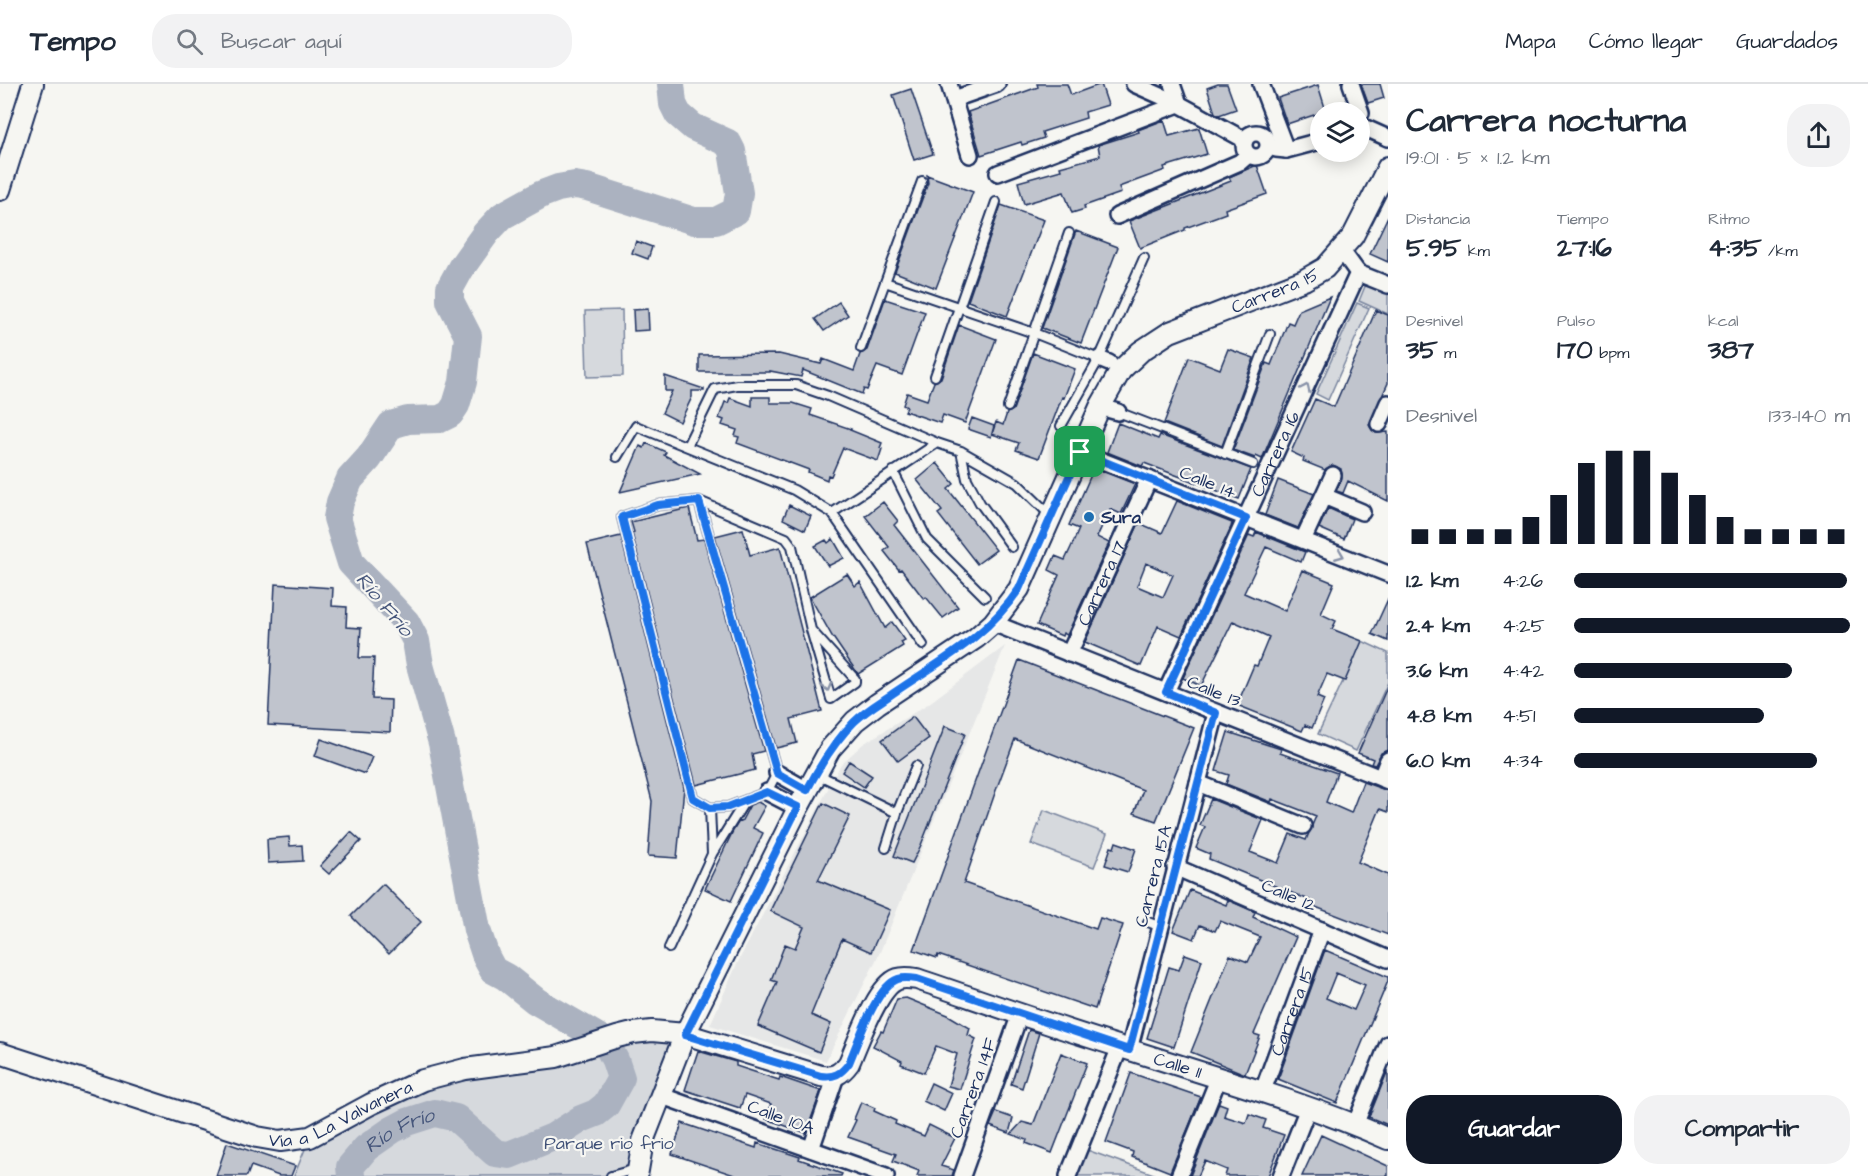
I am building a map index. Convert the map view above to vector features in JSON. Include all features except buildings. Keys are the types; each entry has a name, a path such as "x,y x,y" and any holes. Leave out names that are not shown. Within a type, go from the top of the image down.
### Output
{"street":[{"path":"2,178 33,84"},
{"path":"949,84 970,155"},
{"path":"954,99 997,84"},
{"path":"1134,84 1179,104 1246,147 1258,158 1267,152 1269,147 1286,150 1310,144"},
{"path":"1172,84 1179,104"},
{"path":"1261,84 1286,150"},
{"path":"1352,84 1358,102"},
{"path":"998,173 1179,104"},
{"path":"1370,130 1388,138"},
{"path":"1117,216 1240,162 1246,147"},
{"name":"Carrera 15","path":"685,1035 807,790 830,749 855,721 877,704 976,638 993,623 1019,589 1080,452 1109,410 1110,364 1141,351 1170,332 1304,280 1324,268 1342,251 1362,220 1388,166"},
{"path":"1342,251 1358,273 1388,285"},
{"name":"Carrera 16","path":"1166,692 1358,273"},
{"path":"1379,424 1388,403"},
{"name":"Calle 14","path":"1080,452 1388,574"},
{"path":"1303,540 1333,475"},
{"name":"Carrera 17","path":"1070,654 1149,479"},
{"path":"1324,496 1362,512"},
{"name":"Calle 13","path":"993,623 1385,780"},
{"name":"Carrera 15A","path":"1068,1176 1124,1049 1154,924 1175,867 1216,713"},
{"path":"1385,780 1388,760"},
{"path":"777,773 807,790"},
{"path":"1198,783 1303,826"},
{"path":"767,792 807,790"},
{"name":"Calle 12","path":"1175,867 1388,958"},
{"name":"Carrera 15","path":"1262,1093 1322,930"},
{"name":"Calle 11","path":"836,1076 849,1063 884,989 896,979 917,979 1124,1049 1219,1077 1355,1125 1388,1140"},
{"name":"Carrera 14F","path":"962,1176 1020,1014"},
{"name":"Vía a La Valvanera","path":"0,1053 257,1137 280,1142 310,1137 371,1104 423,1080 465,1069 556,1057 617,1036 652,1031 685,1035 821,1076 836,1076"},
{"path":"637,1172 643,1142 685,1035"},
{"path":"1355,1125 1388,1044"},
{"path":"811,1149 836,1076"},
{"path":"1179,1176 1219,1077"},
{"name":"Calle 10A","path":"662,1096 886,1176"},
{"path":"1281,1176 1308,1108"}],"lane":[{"path":"861,348 922,182"},
{"path":"935,376 996,202"},
{"path":"1008,407 1070,233"},
{"path":"1060,426 1110,364 1144,258"},
{"path":"885,282 1034,333 1110,364"},
{"path":"1225,453 1270,334"},
{"path":"687,447 715,389 737,385 796,385 961,451 1017,483 1051,516"},
{"path":"1109,410 1253,464"},
{"path":"618,457 636,426 794,490 832,513 923,645"},
{"path":"832,513 937,443"},
{"path":"961,451 967,479 980,503 1012,547"},
{"path":"893,471 927,539 985,597"},
{"path":"699,501 777,773 767,792 728,807 710,808 693,798 622,517 658,505 699,501 786,538 792,546 812,630 831,699 855,682 855,679 812,630"},
{"path":"886,848 916,766"},
{"path":"807,790 897,813"},
{"path":"669,948 712,854 746,800"},
{"path":"710,808 712,854"},
{"path":"611,1176 637,1172"}],"shaded area":[{"path":"1005,646 880,952 826,1061 710,1025 737,964 841,764 863,744 928,704"}],"green space":[{"path":"1366,284 1388,294 1388,314 1359,301"},
{"path":"1357,303 1369,308 1328,400 1316,394"},
{"path":"622,310 623,376 587,377 585,311"},
{"path":"1362,641 1388,653 1388,682 1356,751 1318,734"},
{"path":"1044,810 1107,834 1094,867 1031,844"},
{"name":"Parque rio frio","path":"685,1034 637,1176 294,1176 310,1137 387,1096 584,1049"},
{"path":"1087,1150 1159,1176 1077,1176"}],"waterway":[{"name":"Río Frío","path":"351,1176 350,1167 366,1148 407,1122 435,1113 456,1118 495,1153 509,1155 553,1137 581,1119 596,1113 606,1105 621,1078 605,1041 536,1001 506,977 493,970 486,957 477,930 442,743 420,665 416,641 406,622 351,563 337,518 340,502 350,479 369,458 391,425 408,420 440,419 450,414 456,405 463,382 468,336 450,301 450,288 486,233 502,216 542,194 575,185 694,221 716,221 736,211 739,193 732,151 728,143 693,127 678,114 673,104 671,84"}],"place":[{"name":"Sura","path":"1089,517"}],"route":[{"path":"1080,452 1246,518 1166,692 1216,713 1129,1050 917,979 905,978 896,979 884,989 849,1063 836,1076 821,1076 685,1035 798,807 767,792 728,807 710,808 693,798 622,517 658,505 699,501 777,773 807,790 830,749 855,721 976,638 1008,606 1019,589 1080,452"}]}
